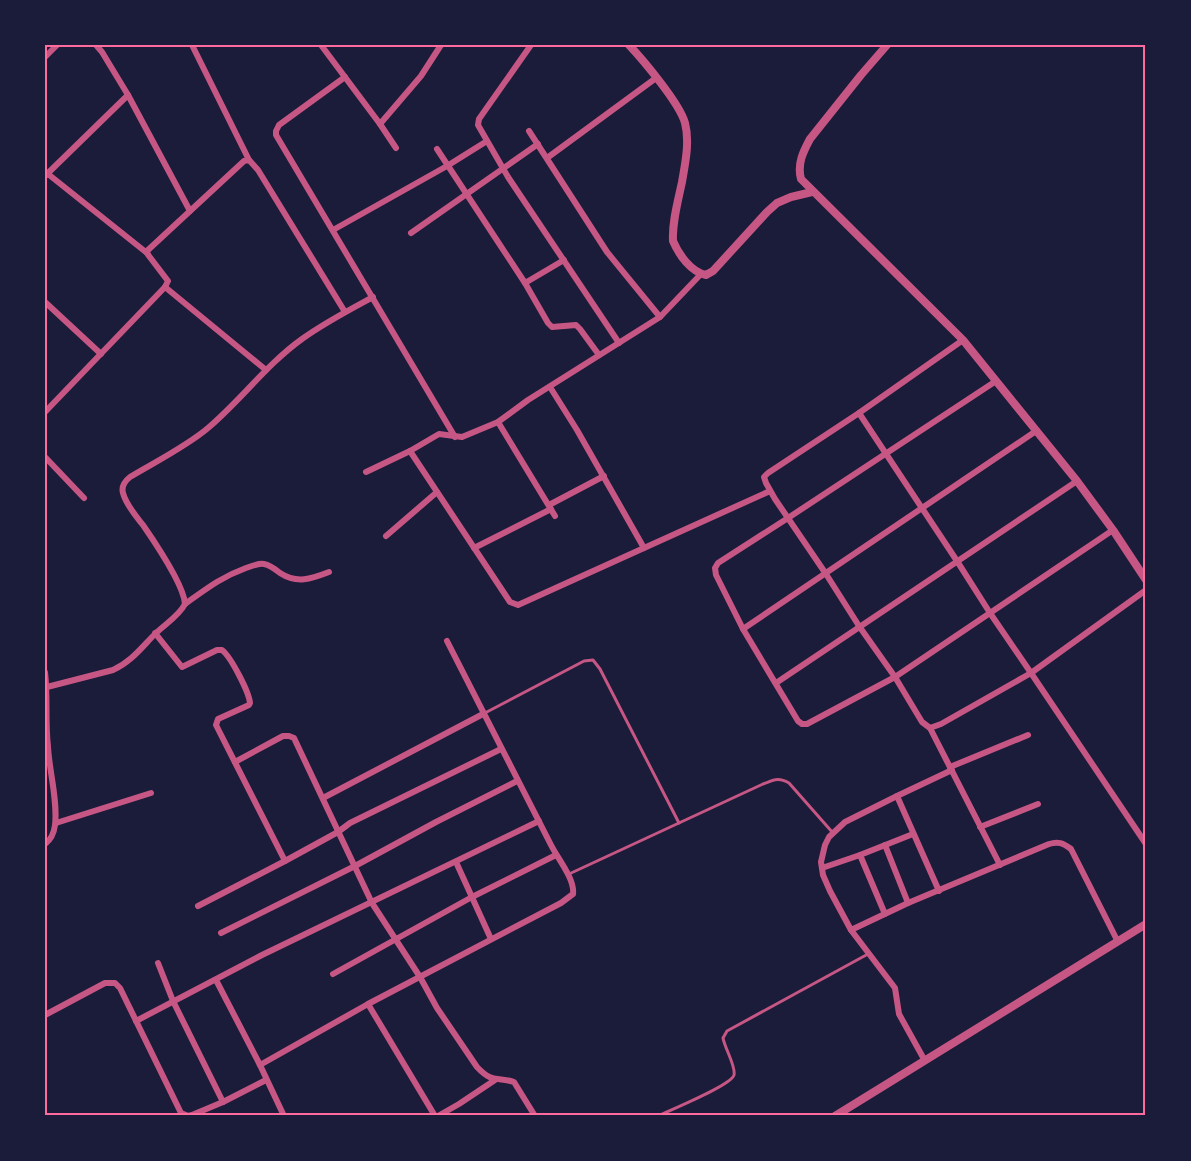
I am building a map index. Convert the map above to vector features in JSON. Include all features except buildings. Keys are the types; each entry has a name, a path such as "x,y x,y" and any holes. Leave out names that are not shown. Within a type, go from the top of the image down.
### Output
{"street":[{"path":"45,57 57,45"},
{"path":"96,45 128,95 190,211"},
{"path":"102,52 108,45"},
{"path":"192,45 249,160 258,170 345,312"},
{"path":"321,45 396,148"},
{"path":"380,124 421,76 441,45"},
{"path":"531,45 479,119 479,129 619,343"},
{"path":"629,45 680,110 685,122 687,132 684,172 672,235 675,248 696,271 706,275 713,271 777,203 812,192"},
{"path":"887,45 805,148 799,172 801,179 963,340 1077,481 1146,580"},
{"path":"345,77 279,125 276,131 280,142 455,437"},
{"path":"547,158 656,78"},
{"path":"45,412 165,288 168,281 147,253 46,175 128,95"},
{"path":"529,131 608,252 660,317"},
{"path":"333,230 487,141"},
{"path":"411,233 538,144"},
{"path":"437,149 550,325 555,327 576,325 598,355"},
{"path":"147,253 240,164 249,160"},
{"path":"525,283 564,260"},
{"path":"366,472 439,434 462,437 498,422 528,400 660,317 701,274"},
{"path":"165,288 266,370"},
{"path":"185,604 183,594 156,544 123,495 123,485 130,477 209,428 266,370 301,339 373,297"},
{"path":"45,302 101,354"},
{"path":"963,340 859,413 766,474 764,480 859,627 895,677 922,722 930,728 1000,865"},
{"path":"996,381 718,563 715,568 716,575 743,629 798,721 804,725 895,677 1113,530"},
{"path":"550,387 645,548"},
{"path":"859,413 990,613 1146,844"},
{"path":"498,422 555,516"},
{"path":"743,629 1036,430"},
{"path":"410,451 510,602 518,605 770,491"},
{"path":"45,457 84,498"},
{"path":"474,548 604,476"},
{"path":"776,683 1077,481"},
{"path":"386,536 437,492"},
{"path":"47,687 120,667 130,660 185,604 221,579 255,565 269,565 287,578 294,580 318,577 329,572"},
{"path":"930,728 1031,673 1146,590"},
{"path":"155,633 182,667 216,650 222,650 227,655 250,701 249,705 218,719 216,723 285,861"},
{"path":"260,1065 368,1004 570,898 573,894 574,886 517,781 447,641"},
{"path":"45,672 46,745 56,823 53,836 45,844"},
{"path":"323,798 483,714"},
{"path":"925,1061 900,1017 895,988 851,930 830,891 822,868 825,844 845,822 951,769 1028,735"},
{"path":"235,762 283,736 292,736 296,740 372,903 420,977 437,1008 483,1074 495,1080 514,1082 535,1116"},
{"path":"198,906 285,861 350,823 501,749"},
{"path":"220,933 355,866 517,781"},
{"path":"56,823 152,793"},
{"path":"897,796 939,891"},
{"path":"980,827 1038,804"},
{"path":"136,1021 262,955 538,821"},
{"path":"822,868 913,834"},
{"path":"851,930 908,903 1049,844 1059,842 1071,849 1118,942"},
{"path":"885,845 908,903"},
{"path":"333,974 472,897 556,855"},
{"path":"860,855 885,914"},
{"path":"456,862 492,939"},
{"path":"835,1116 1146,924"},
{"path":"158,963 173,1001 223,1102"},
{"path":"216,980 284,1116"},
{"path":"45,1015 105,983 112,982 118,986 181,1113 188,1116 223,1102 266,1080"},
{"path":"368,1004 437,1116 495,1080"}],"lane":[{"path":"483,714 585,661 593,660 600,669 679,823"},
{"path":"568,874 763,784 781,779 789,783 833,833"},
{"path":"658,1116 717,1089 731,1080 734,1071 723,1038 727,1031 868,954"}]}
